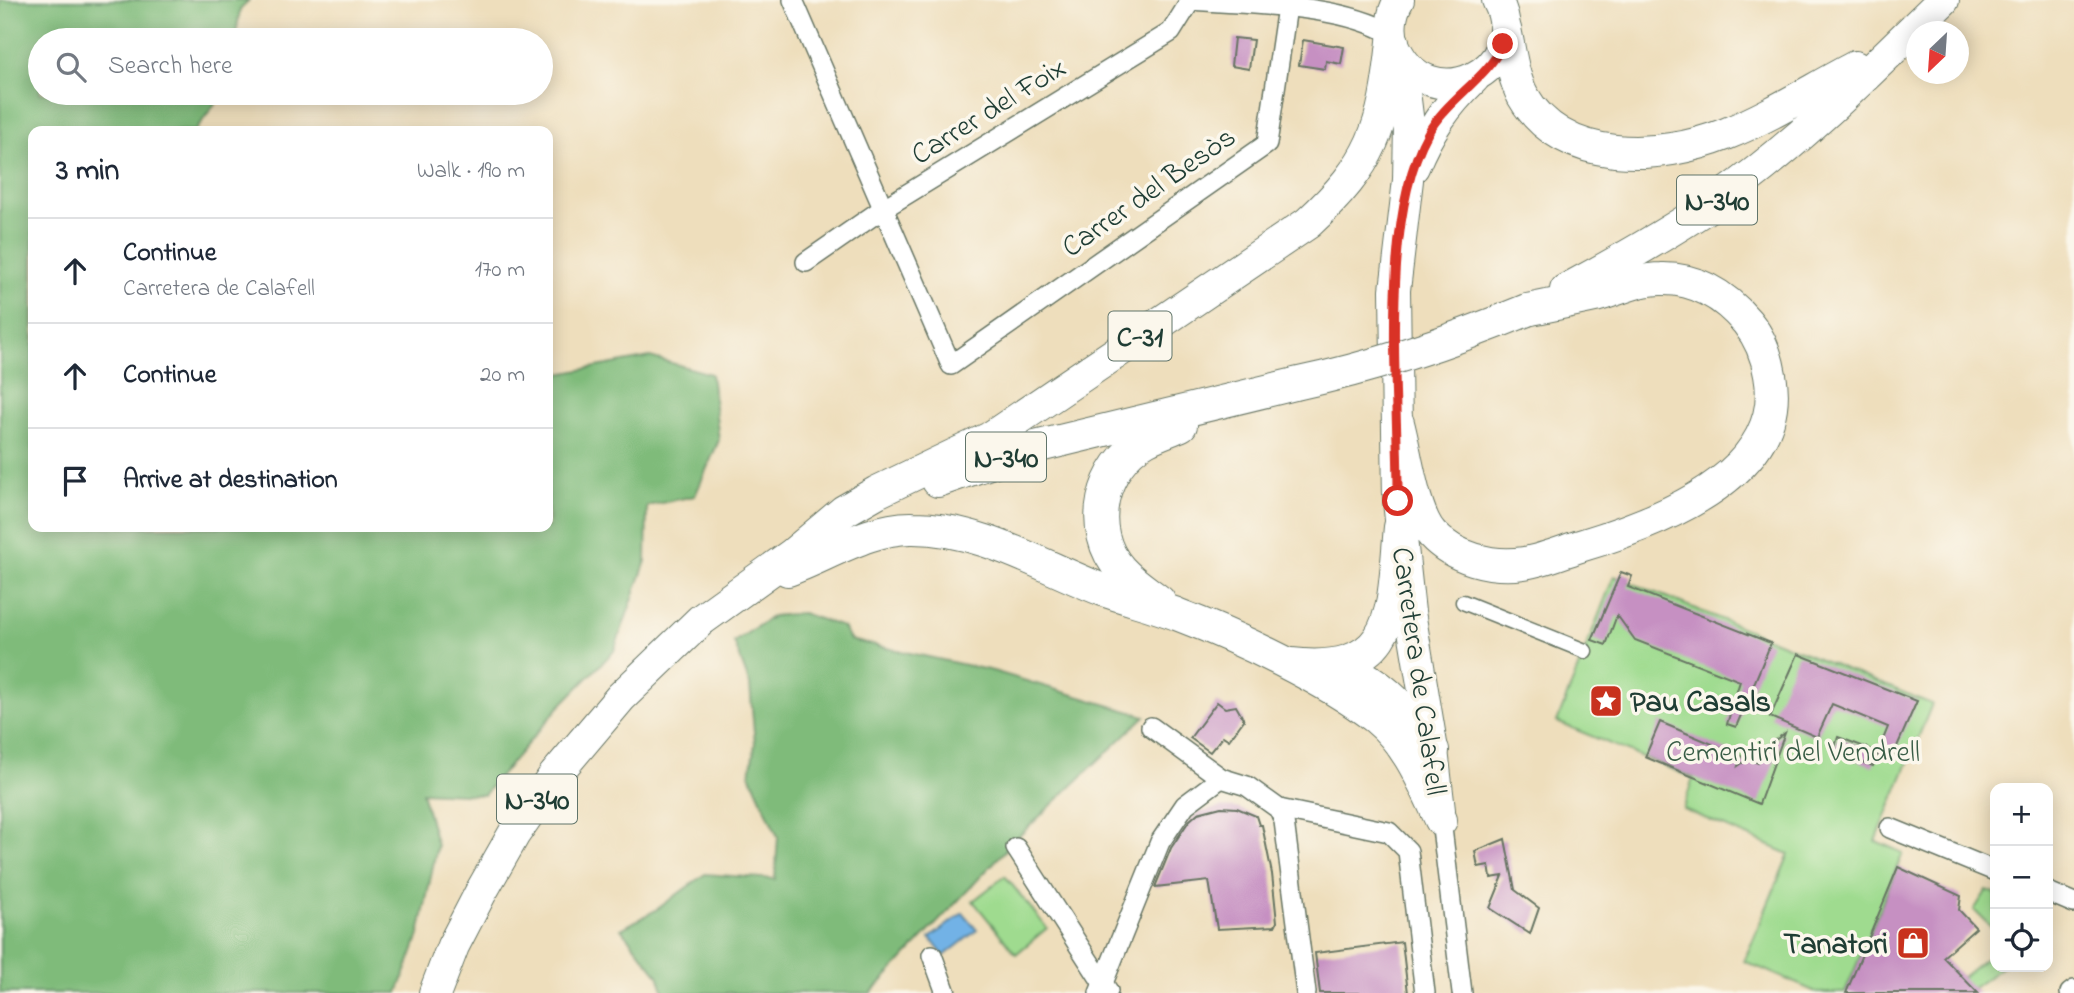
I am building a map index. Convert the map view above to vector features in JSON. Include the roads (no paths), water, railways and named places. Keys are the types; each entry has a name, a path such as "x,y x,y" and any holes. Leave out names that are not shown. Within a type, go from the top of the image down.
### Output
{"highway":[{"name":"N-340","path":"435,993 453,946 514,834 586,735 657,660 701,620 793,554 872,511 939,481 1035,447 1350,372 1457,339 1528,310 1640,251 1723,197 1789,144 1943,0"},
{"path":"1501,14 1515,77 1537,114 1560,135 1587,148 1621,151 1661,150 1725,135 1894,47"},
{"name":"C-31","path":"793,554 844,511 877,492 989,438 1308,223 1343,191 1364,162 1382,122 1395,45"},
{"path":"1398,423 1422,519 1431,533 1469,559 1506,563 1533,561 1643,524 1697,499 1727,477 1752,452 1770,413 1773,387 1767,356 1754,331 1717,293 1694,283 1663,279 1640,281 1595,295 1528,310"},
{"path":"1180,615 1120,569 1110,552 1101,528 1106,485 1121,461 1144,440 1233,399"},
{"path":"1283,663 1339,665 1356,659 1383,635 1391,615 1400,527"},
{"path":"750,585 867,538 912,528 980,539 1104,590 1180,615 1283,663 1346,697 1378,720 1411,755 1441,820"},
{"path":"1339,665 1385,691 1412,716 1433,750"}],"main road":[{"name":"C-31","path":"1395,45 1392,19 1399,0"},
{"name":"C-31","path":"1474,79 1496,58 1501,14"},
{"path":"1395,45 1426,80 1450,84 1474,79"},
{"name":"Carretera de Calafell","path":"1395,45 1408,94 1408,180 1395,290 1400,527 1441,820"},
{"name":"Carretera de Calafell","path":"1408,180 1428,134 1447,106 1474,79"}],"street":[{"path":"793,0 881,210"},
{"path":"1190,0 1287,4 1347,15 1376,24 1395,45"},
{"name":"Carrer del Foix","path":"806,262 881,210 1171,32 1190,0"},
{"path":"1347,15 1391,0"},
{"name":"Carrer del Besòs","path":"881,210 951,365 1267,144 1287,4"},
{"path":"1463,602 1585,651"},
{"path":"1152,727 1221,778 1247,786 1279,809 1389,832 1408,851 1425,993"},
{"path":"1104,989 1160,842 1185,805 1221,778"},
{"path":"1279,809 1284,821 1306,993"},
{"name":"Carretera de Calafell","path":"1441,820 1462,993"},
{"path":"1890,828 1990,869"},
{"path":"1016,848 1104,989"},
{"path":"2053,894 2074,903"},
{"path":"932,955 946,993"}],"water":[{"path":"963,913 977,930 944,956 930,938"}],"place":[{"name":"Pau Casals","path":"1606,701"},
{"name":"Tanatori","path":"1913,943"}],"park label":[{"name":"Cementiri del Vendrell","path":"1793,751"}]}
